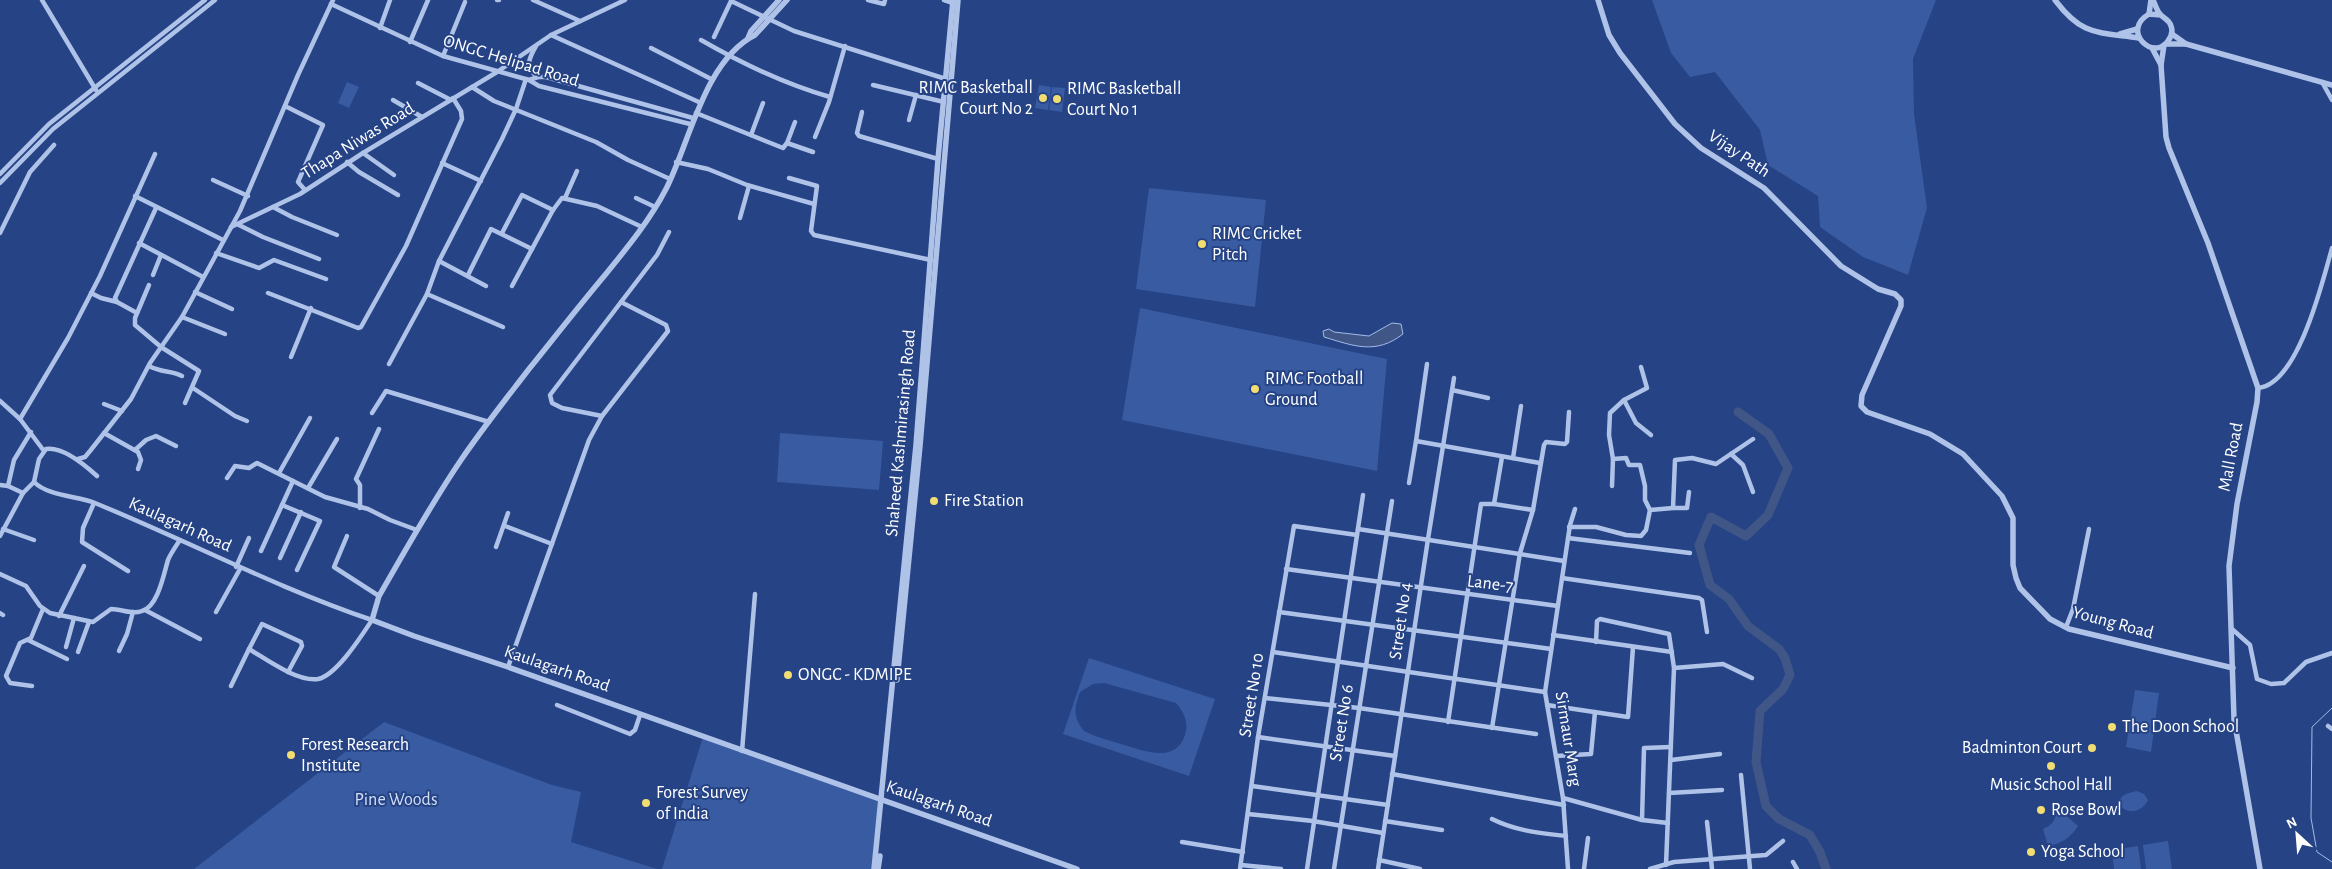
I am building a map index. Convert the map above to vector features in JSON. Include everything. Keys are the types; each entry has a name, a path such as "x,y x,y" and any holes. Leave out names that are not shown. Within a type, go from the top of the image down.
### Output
{"street":[{"path":"42,0 98,93"},
{"path":"0,174 48,124 205,0"},
{"path":"0,183 53,129 215,0"},
{"path":"380,28 390,0"},
{"path":"410,42 428,0"},
{"path":"533,0 580,20"},
{"name":"Thapa Niwas Road","path":"231,227 305,190 363,152 497,72 552,35 625,0"},
{"path":"249,649 288,672 307,678 318,679 324,677 350,651 372,620 379,596 460,460 642,227 670,179 693,118 713,80 729,56 748,38 755,35 779,0"},
{"path":"766,19 787,0"},
{"path":"868,0 884,4 885,0"},
{"path":"944,0 955,1"},
{"name":"Vijay Path","path":"1598,0 1609,35 1620,53 1675,124 1701,148 1764,188 1841,266 1878,289 1895,294 1901,300"},
{"path":"2055,0 2066,15 2089,31 2139,38"},
{"path":"2149,14 2152,0"},
{"path":"2152,0 2171,26 2172,34 2165,45 2161,65"},
{"name":"Shaheed Kashmirasingh Road","path":"878,869 916,446 938,159 955,1"},
{"name":"Shaheed Kashmirasingh Road","path":"874,869 920,446 955,1"},
{"path":"78,459 85,457 122,411 161,347 182,317 248,196 285,106 332,2"},
{"name":"ONGC Helipad Road","path":"332,2 380,28 443,56 528,79 539,86 693,118"},
{"path":"443,56 465,2"},
{"path":"714,37 731,2 766,19 946,79"},
{"path":"2161,14 2149,14 2143,18 2138,29 2139,38 2152,48 2161,65"},
{"path":"2118,35 2138,29"},
{"path":"2172,34 2186,44 2258,66 2332,85"},
{"path":"552,35 701,103"},
{"path":"701,40 729,56 802,88 830,97"},
{"path":"2152,48 2186,44"},
{"path":"537,45 528,66 530,71 538,77 642,102 751,135 783,148 787,143 795,122"},
{"path":"815,137 830,97 845,46"},
{"path":"651,48 713,80"},
{"path":"140,52 144,56"},
{"name":"Mall Road","path":"2161,65 2166,137 2169,148 2208,244 2258,388 2231,543 2229,566 2234,719 2260,869"},
{"path":"390,364 428,294 439,261 481,181 516,109 528,79 538,77"},
{"path":"2322,82 2332,100"},
{"path":"268,293 311,308 358,328 361,327 406,246 462,117 452,99 418,84"},
{"path":"873,85 944,102"},
{"path":"472,87 494,100 596,142 628,160 670,179"},
{"path":"909,120 916,95"},
{"path":"393,100 422,117"},
{"path":"751,135 763,102"},
{"path":"285,106 323,125 298,182 305,190"},
{"path":"862,112 857,133 859,136 938,159"},
{"path":"787,143 813,152"},
{"path":"0,233 30,172 54,145"},
{"path":"363,152 394,175"},
{"path":"20,419 92,293 155,154"},
{"path":"347,162 359,172 398,195"},
{"path":"676,162 708,169 749,186 814,204"},
{"path":"442,164 481,181"},
{"path":"565,198 577,171"},
{"path":"789,178 817,186 812,231 814,235 931,260"},
{"path":"213,180 248,196"},
{"path":"740,218 749,186"},
{"path":"502,233 522,195 553,210"},
{"path":"135,196 223,240"},
{"path":"512,286 560,200 565,198 598,206 642,227"},
{"path":"636,198 655,207"},
{"path":"273,207 292,217 337,235"},
{"path":"117,302 115,298 118,287 156,208"},
{"path":"238,225 319,259"},
{"path":"468,275 489,231 494,230 502,233 532,248"},
{"path":"602,416 562,408 552,403 550,394 657,255 670,232"},
{"path":"139,243 203,277"},
{"path":"2258,388 2266,386 2280,375 2299,348 2308,329 2332,248"},
{"path":"216,253 259,268 274,260 326,279"},
{"path":"153,275 161,255"},
{"path":"439,261 486,286"},
{"path":"148,285 134,322 136,328 161,347 199,371 185,403"},
{"path":"195,292 232,309"},
{"path":"92,293 101,298 117,302 137,313"},
{"path":"428,294 502,328"},
{"name":"Young Road","path":"1901,300 1901,306 1862,395 1861,406 1867,412 1930,434 1963,454 2002,496 2014,518 2013,565 2020,588 2044,614 2066,628 2233,668"},
{"path":"508,667 589,440 602,416 668,329 666,325 621,302"},
{"path":"291,356 311,308"},
{"path":"182,317 225,334"},
{"path":"1409,483 1427,364"},
{"path":"149,366 161,373 172,372 182,376"},
{"path":"1612,486 1612,459 1609,435 1610,416 1616,406 1647,388 1641,367"},
{"name":"Street No 4","path":"1378,869 1413,631 1454,378"},
{"path":"193,388 235,416 247,421"},
{"path":"1452,390 1488,398"},
{"path":"372,413 386,391 489,422"},
{"path":"1624,400 1636,423 1651,435"},
{"path":"0,401 20,419 44,451"},
{"path":"104,404 122,411"},
{"path":"1512,458 1521,406"},
{"path":"1492,728 1520,553 1533,510 1544,443 1567,442 1569,412"},
{"path":"279,473 310,418"},
{"path":"360,508 360,485 356,478 379,429"},
{"path":"8,486 14,460 31,432"},
{"path":"104,433 135,450 141,458 138,469"},
{"path":"135,450 146,440 156,436 176,446"},
{"path":"308,488 337,439"},
{"path":"1673,508 1674,460 1692,458 1714,464 1753,439"},
{"path":"1416,441 1540,463"},
{"path":"0,536 22,494 34,482 36,470 44,451 48,448 78,459 96,476"},
{"path":"1731,454 1743,465 1753,492"},
{"path":"1494,504 1502,457"},
{"path":"1570,526 1596,527 1626,535 1641,536 1646,530 1650,510 1645,500 1645,486 1640,466 1629,465 1626,458 1612,459"},
{"path":"227,478 234,466 249,468 258,463 325,497 368,509 417,530"},
{"path":"261,551 293,481"},
{"name":"Kaulagarh Road","path":"34,482 53,492 94,503 180,540 238,568 414,636 508,667 1077,869"},
{"path":"0,485 8,486 22,494"},
{"path":"1650,510 1687,508 1689,492"},
{"path":"1307,869 1363,495"},
{"name":"Street No 6","path":"1334,869 1392,501"},
{"path":"94,503 83,528 82,542 128,570"},
{"path":"1448,722 1473,546 1481,503 1533,510"},
{"path":"282,505 320,521 297,570"},
{"name":"Sirmaur Marg","path":"1568,869 1564,805 1545,692 1564,561 1570,526 1575,510"},
{"path":"280,558 301,512"},
{"path":"496,547 508,513"},
{"path":"505,526 552,544"},
{"name":"Street No 10","path":"1240,867 1258,737 1294,526 1357,535"},
{"path":"1358,528 1564,561"},
{"path":"3,529 34,540"},
{"path":"2066,628 2073,609 2089,529"},
{"path":"347,536 334,567 379,596"},
{"path":"216,612 238,568 249,538"},
{"path":"1568,538 1690,553"},
{"path":"0,574 26,586 43,609 59,616 89,622 96,621 111,609 133,612 145,610 152,604 161,586 168,561 180,540"},
{"path":"59,616 84,566"},
{"name":"Lane-7","path":"1286,569 1466,595 1558,606"},
{"path":"1562,578 1700,598 1702,600 1707,632"},
{"path":"742,751 755,594"},
{"path":"32,686 10,683 6,676 20,643 31,638 43,609"},
{"path":"145,610 200,639"},
{"path":"119,651 127,634 133,612"},
{"path":"1279,612 1551,649"},
{"path":"66,647 74,618"},
{"path":"1596,642 1597,621 1600,619 1668,632 1674,668 1666,865"},
{"path":"78,652 89,622"},
{"path":"231,686 262,624 301,642 302,646 288,672"},
{"path":"2232,629 2250,645 2257,679 2270,684 2284,683 2306,662 2332,653"},
{"path":"1553,635 1672,652"},
{"path":"28,640 67,659"},
{"path":"1547,705 1629,716 1633,647"},
{"path":"1272,652 1545,692"},
{"path":"1674,668 1723,664 1752,678"},
{"path":"1265,698 1358,708 1401,716 1536,734"},
{"path":"557,705 632,734 636,730 640,715"},
{"path":"1556,756 1591,754 1595,712"},
{"path":"1258,737 1395,756"},
{"path":"1642,820 1644,748 1671,747"},
{"path":"1671,760 1720,754"},
{"path":"1392,774 1564,805"},
{"path":"1741,775 1750,869"},
{"path":"1252,786 1388,805"},
{"path":"1670,793 1722,790"},
{"path":"1563,798 1642,820 1668,822"},
{"path":"1248,814 1313,821 1384,833"},
{"path":"1492,819 1504,825 1534,833 1566,836"},
{"path":"1385,821 1442,830"},
{"path":"1707,822 1712,869"},
{"path":"1584,869 1588,838"},
{"path":"1650,869 1674,862 1768,855 1783,841"},
{"path":"1182,842 1242,852"},
{"path":"1379,860 1420,869"},
{"path":"1674,862 1676,869"},
{"path":"1793,862 1796,869"},
{"path":"1240,867 1281,869"}],"green space":[{"path":"1652,0 1936,0 1913,59 1914,114 1927,208 1908,275 1863,257 1820,227 1818,196 1768,165 1760,130 1715,72 1690,77 1671,53"},
{"path":"347,82 359,87 349,108 338,103"},
{"name":"RIMC Basketball Court No 2","path":"1039,85 1051,87 1048,110 1035,108"},
{"name":"RIMC Basketball Court No 1","path":"1052,87 1065,88 1062,112 1049,110"},
{"name":"RIMC Cricket Pitch","path":"1149,188 1266,200 1255,307 1136,289"},
{"name":"RIMC Football Ground","path":"1140,308 1387,359 1377,471 1122,420"},
{"path":"780,433 883,441 879,490 777,482"},
{"path":"1089,658 1215,699 1189,776 1063,734","holes":["1104,683 1176,703 1185,718 1186,731 1180,744 1174,750 1166,753 1148,752 1089,733 1084,731 1076,717 1080,692 1093,684"]},
{"path":"2135,690 2159,693 2151,752 2126,747"},
{"name":"Pine Woods","path":"384,722 552,785 581,792 571,842 657,869 194,869"},
{"path":"703,737 881,800 872,869 662,869"},
{"path":"2137,791 2144,794 2148,800 2142,808 2130,811 2118,804 2123,796"},
{"path":"2056,807 2078,826 2065,839 2057,844 2048,846 2043,829 2054,821"},
{"path":"2168,841 2172,869 2146,869 2143,845"},
{"path":"2138,846 2141,869 2114,869 2112,850"}],"shaded area":[{"path":"1392,323 1401,324 1403,334 1393,341 1374,347 1355,346 1324,337 1323,331 1329,329 1334,332 1369,336"}],"waterway":[{"path":"1738,412 1769,434 1788,468 1768,515 1746,536 1711,517 1699,545 1710,585 1729,599 1748,626 1779,649 1785,658 1790,675 1783,689 1760,711 1756,762 1766,806 1779,819 1810,835 1820,852 1826,869"},
{"path":"2332,708 2312,727 2311,818 2317,852 2332,862"}],"place":[{"name":"RIMC Basketball Court No 2","path":"1043,98"},
{"name":"RIMC Basketball Court No 1","path":"1057,99"},
{"name":"RIMC Cricket Pitch","path":"1202,244"},
{"name":"RIMC Football Ground","path":"1255,389"},
{"name":"Fire Station","path":"934,501"},
{"name":"ONGC - KDMIPE","path":"788,675"},
{"name":"The Doon School","path":"2112,727"},
{"name":"Badminton Court","path":"2092,748"},
{"name":"Forest Research Institute","path":"291,755"},
{"name":"Music School Hall","path":"2051,766"},
{"name":"Forest Survey of India","path":"646,803"},
{"name":"Rose Bowl","path":"2041,810"},
{"name":"Yoga School","path":"2031,852"}]}
